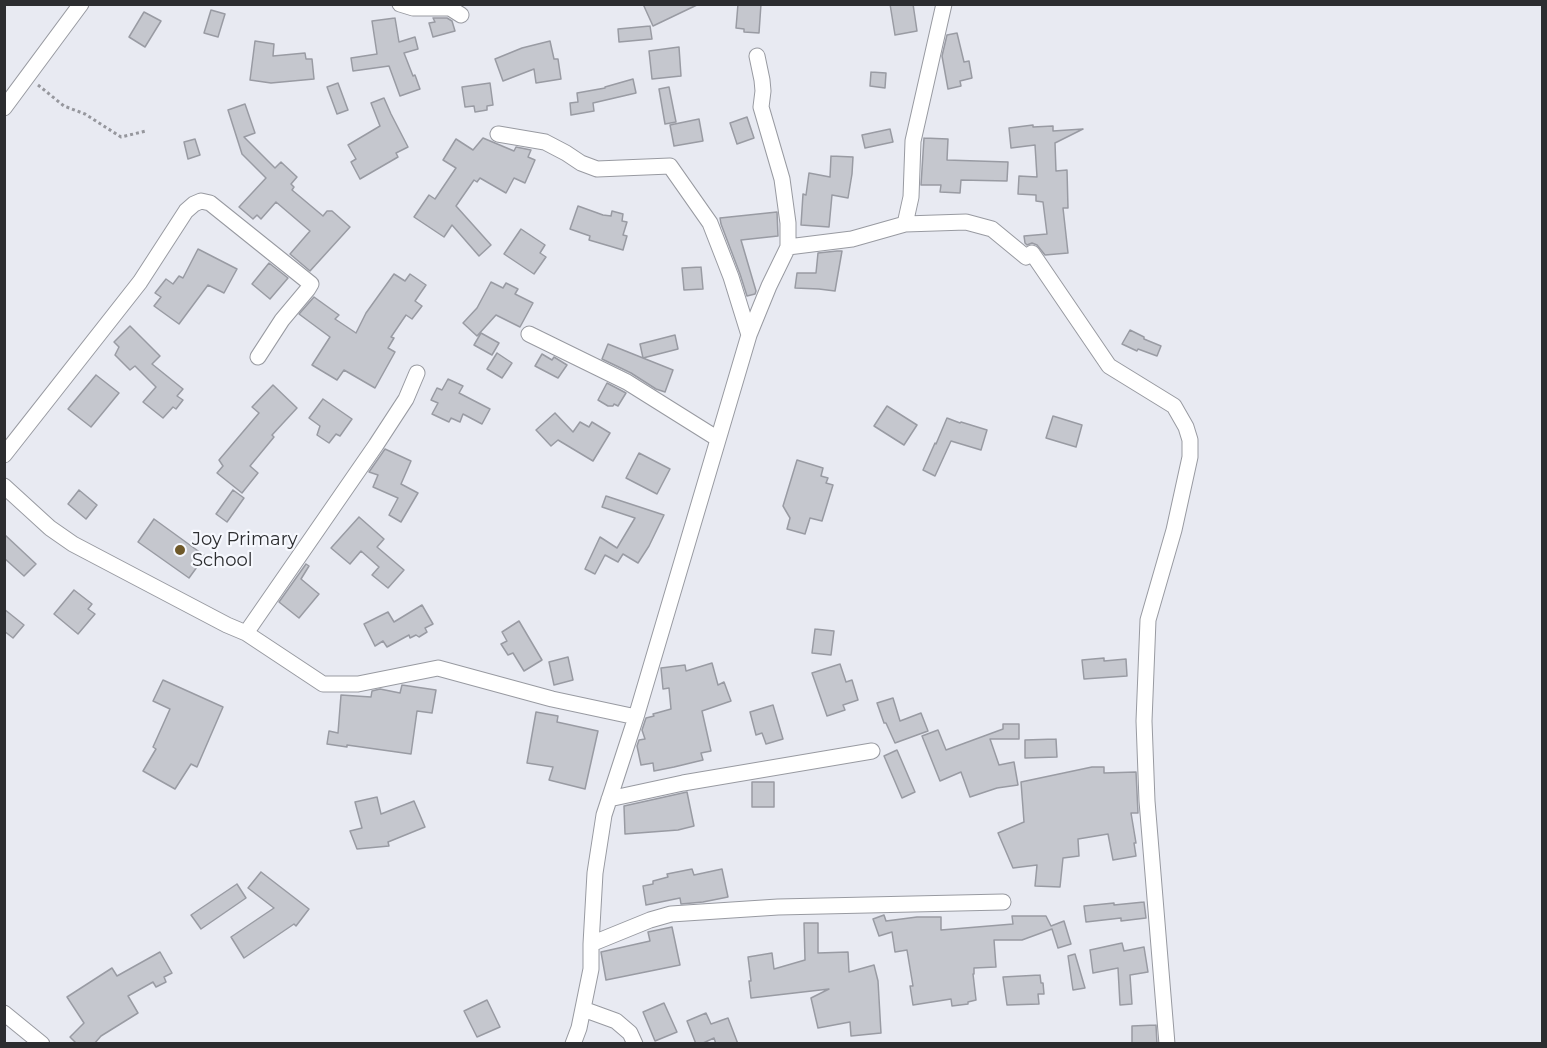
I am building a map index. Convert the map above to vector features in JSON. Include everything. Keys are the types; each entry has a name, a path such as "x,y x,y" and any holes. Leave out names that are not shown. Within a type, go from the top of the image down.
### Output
{"street":[{"path":"4,108 81,4"},
{"path":"400,4 413,8 450,8 460,15"},
{"path":"905,224 911,197 913,141 944,4"},
{"path":"573,1044 591,969 595,873 604,815 636,717 749,335 788,247 788,224 782,179 761,107 762,80 756,56"},
{"path":"498,134 545,142 581,163 597,169 670,166 710,223 731,277 749,335"},
{"path":"4,455 140,282 186,211 201,201 210,203 311,284 282,320 258,357"},
{"path":"788,247 852,238 905,224 966,222 992,229 1026,257 1032,253 1109,366 1174,406 1188,434 1190,457 1174,530 1148,620 1144,721 1147,801 1167,1044"},
{"path":"529,334 627,382 718,439"},
{"path":"246,633 376,445 406,399 417,373"},
{"path":"4,486 50,528 73,544 246,633 323,684 358,684 438,668 552,699 636,717"},
{"path":"609,800 683,783 872,751"},
{"path":"591,944 671,914 778,907 1004,902"},
{"path":"583,1009 616,1021 630,1033 635,1044"},
{"path":"4,1013 42,1044"}],"path":[{"path":"28,75 40,88 64,106 85,114 121,138 146,131"}],"building":[{"path":"643,4 699,4 653,26"},
{"path":"738,4 761,4 759,33 744,32 744,29 736,28"},
{"path":"890,4 913,4 917,31 895,35"},
{"path":"211,10 225,14 218,37 204,33"},
{"path":"144,12 161,21 145,47 129,37"},
{"path":"395,18 399,42 415,37 418,49 404,53 420,89 400,96 389,66 353,71 351,58 377,54 372,21"},
{"path":"433,18 447,18 452,21 455,31 433,37 429,23 435,22"},
{"path":"650,26 652,39 619,42 618,29"},
{"path":"957,33 964,62 969,61 972,78 960,81 961,86 948,89 942,56 947,35"},
{"path":"255,41 274,44 273,56 305,53 306,59 312,59 314,79 271,83 250,80"},
{"path":"550,41 554,59 558,59 561,79 536,83 534,69 503,81 495,59 522,48"},
{"path":"679,47 681,76 652,79 649,51"},
{"path":"871,72 886,73 885,88 870,86"},
{"path":"633,79 636,93 593,103 594,111 571,115 570,103 578,102 577,93 605,88"},
{"path":"338,83 348,110 337,114 327,87"},
{"path":"490,83 493,105 487,106 487,110 475,112 474,106 465,107 462,87"},
{"path":"669,87 676,122 665,124 659,89"},
{"path":"384,98 408,147 396,153 398,157 360,179 351,162 356,159 348,145 380,126 371,103"},
{"path":"245,104 255,133 244,137 275,168 281,162 297,177 291,184 294,187 292,190 323,216 327,211 332,211 350,227 310,271 290,254 310,231 276,202 261,219 257,215 253,219 239,207 266,178 242,154 228,110"},
{"path":"747,117 754,138 737,144 730,123"},
{"path":"699,119 703,141 674,146 670,125"},
{"path":"1033,125 1033,127 1053,126 1053,131 1083,129 1055,143 1056,171 1067,170 1068,208 1063,208 1068,253 1045,255 1037,245 1025,243 1024,236 1047,234 1043,202 1036,201 1036,195 1018,194 1019,176 1037,177 1035,145 1011,148 1009,128"},
{"path":"890,129 893,142 865,148 862,135"},
{"path":"483,138 514,151 516,147 531,150 528,157 535,160 525,183 514,178 506,193 480,178 477,182 474,180 456,206 491,245 479,256 452,225 444,237 414,217 429,195 435,199 456,168 443,160 456,139 473,150"},
{"path":"924,138 948,139 947,160 1008,162 1007,181 961,180 960,193 940,192 941,185 921,185"},
{"path":"195,139 200,155 188,159 184,142"},
{"path":"831,156 853,157 848,198 832,195 829,227 801,225 803,194 806,195 809,173 830,177"},
{"path":"578,206 603,215 611,216 612,211 623,214 622,221 627,222 623,235 627,236 623,250 589,240 590,236 570,229"},
{"path":"777,212 778,236 741,240 756,291 755,294 747,296 720,218"},
{"path":"521,229 545,245 540,253 546,257 534,274 504,254"},
{"path":"198,249 237,269 224,293 208,285 179,324 154,306 161,297 155,293 166,279 173,284 179,276 183,278"},
{"path":"842,251 835,291 795,288 797,273 816,273 818,253"},
{"path":"269,263 288,278 270,299 252,284"},
{"path":"701,267 703,289 684,290 682,268"},
{"path":"394,274 405,281 410,274 426,285 415,301 422,306 412,319 406,315 391,337 394,338 388,348 395,352 375,388 344,370 337,380 312,365 330,337 299,314 314,297 339,315 335,319 356,333 366,313"},
{"path":"491,282 503,288 506,283 518,289 515,294 533,303 520,327 496,315 477,336 463,323 477,308"},
{"path":"130,326 160,356 152,364 183,389 177,396 183,400 176,409 173,407 163,418 143,402 156,387 135,366 130,370 115,355 119,347 114,342"},
{"path":"1130,330 1161,346 1157,356 1122,344"},
{"path":"481,333 499,343 492,355 474,345"},
{"path":"675,335 678,349 643,358 640,344"},
{"path":"608,344 673,370 665,392 602,359"},
{"path":"497,353 512,363 502,378 487,369"},
{"path":"542,354 552,360 554,357 567,365 558,378 535,366"},
{"path":"96,375 119,393 91,427 68,409"},
{"path":"448,379 463,386 459,393 490,409 482,424 463,414 460,422 451,418 449,422 432,414 438,403 431,400 437,388 442,390"},
{"path":"607,383 626,393 618,406 614,404 608,406 598,400"},
{"path":"273,385 297,408 272,435 274,437 250,466 258,473 242,493 217,473 223,466 219,460 259,413 252,407"},
{"path":"323,399 352,419 340,436 336,434 329,443 317,435 320,426 309,418"},
{"path":"887,406 917,425 904,445 874,426"},
{"path":"555,413 573,432 580,422 589,427 592,422 610,433 593,461 558,440 551,446 536,430"},
{"path":"1053,416 1082,425 1076,447 1046,438"},
{"path":"947,418 987,430 981,450 951,441 935,476 923,470"},
{"path":"385,449 411,461 401,484 418,493 401,522 389,515 398,498 373,487 378,475 369,472"},
{"path":"639,453 670,469 657,494 626,478"},
{"path":"797,460 823,468 821,476 828,478 826,483 833,485 822,521 810,518 805,534 787,529 790,518 783,506"},
{"path":"79,490 97,505 86,519 68,504"},
{"path":"233,490 244,498 227,522 216,514"},
{"path":"606,496 664,515 638,563 623,554 618,562 605,555 595,574 585,569 600,537 617,548 635,518 602,507"},
{"path":"359,517 384,539 377,547 404,570 388,588 372,575 379,567 361,551 350,564 331,548"},
{"path":"154,519 205,556 189,578 138,542"},
{"path":"4,534 36,564 24,576 4,558"},
{"path":"306,564 309,566 301,579 319,594 299,618 279,602"},
{"path":"74,590 92,604 88,609 95,614 78,634 54,614"},
{"path":"422,605 433,624 425,628 427,632 419,637 416,635 410,638 409,635 387,647 383,641 375,646 364,624 388,612 394,622"},
{"path":"4,609 24,625 13,638 4,631"},
{"path":"519,621 542,660 524,671 513,653 508,655 501,644 507,641 502,632"},
{"path":"815,629 834,631 831,655 812,653"},
{"path":"568,657 573,680 554,685 549,662"},
{"path":"1104,658 1104,661 1126,659 1127,676 1084,679 1082,660"},
{"path":"712,663 718,685 724,682 731,701 702,711 711,751 701,753 703,760 654,771 653,763 641,765 637,746 639,740 645,739 642,730 646,718 671,709 669,688 663,689 661,668 685,665 686,671"},
{"path":"840,664 846,682 852,680 858,700 843,705 845,710 827,716 812,673"},
{"path":"163,680 223,707 197,767 191,764 175,789 143,771 156,749 153,747 170,709 153,701"},
{"path":"402,685 436,690 432,713 417,711 411,754 327,744 329,731 338,733 341,695 371,697 372,691 380,689 400,693"},
{"path":"893,698 900,721 921,713 928,731 895,743 884,723 877,703"},
{"path":"773,705 783,739 766,744 762,733 756,735 750,712"},
{"path":"536,712 558,716 557,722 598,731 585,789 549,780 553,767 527,763"},
{"path":"1003,724 1019,724 1019,739 990,739 999,765 1014,762 1018,785 997,788 970,797 961,772 940,781 922,736 938,730 946,750 1003,729"},
{"path":"1056,739 1057,757 1025,758 1025,740"},
{"path":"897,750 915,792 902,798 884,756"},
{"path":"1092,767 1104,767 1104,773 1136,772 1138,813 1131,813 1136,856 1113,860 1108,834 1078,839 1079,856 1063,858 1060,887 1035,886 1037,865 1013,868 998,833 1024,822 1021,782"},
{"path":"752,782 774,782 774,807 752,807"},
{"path":"687,792 694,826 678,830 625,834 624,806"},
{"path":"377,797 381,814 414,801 425,827 388,842 389,846 357,849 350,831 362,828 355,802"},
{"path":"692,869 694,875 722,869 728,897 681,904 680,898 646,905 643,886 668,877 667,874"},
{"path":"261,872 309,909 296,926 294,924 244,958 231,937 274,908 248,888"},
{"path":"237,884 246,898 201,929 191,915"},
{"path":"1144,902 1146,918 1086,922 1084,906"},
{"path":"884,915 886,921 941,917 941,930 1013,924 1012,916 1046,916 1051,926 1064,921 1071,944 1058,948 1052,929 1022,940 994,940 996,967 974,968 976,1000 968,1004 952,1006 951,999 913,1005 910,986 913,986 907,950 895,952 892,932 879,936 873,919"},
{"path":"804,923 818,923 818,953 848,952 849,972 874,965 878,981 881,1033 851,1036 850,1022 818,1028 811,998 829,989 751,998 748,957 772,953 774,969 805,960"},
{"path":"672,927 680,965 606,980 601,952 650,941 648,932"},
{"path":"1122,943 1124,951 1144,947 1148,972 1130,975 1132,1004 1120,1005 1118,968 1093,973 1090,950"},
{"path":"160,952 172,973 164,977 166,982 156,987 153,982 128,996 138,1013 101,1036 94,1044 77,1044 70,1037 84,1023 67,997 112,968 117,976"},
{"path":"1075,954 1085,988 1073,990 1068,956"},
{"path":"1040,975 1044,994 1038,994 1039,1004 1007,1005 1003,977"},
{"path":"487,1000 500,1027 477,1037 464,1011"},
{"path":"664,1003 677,1032 655,1041 643,1012"},
{"path":"706,1013 711,1024 728,1018 738,1044 716,1044 714,1038 696,1044 687,1021"},
{"path":"1156,1025 1157,1044 1132,1044 1132,1026"}],"place":[{"name":"Joy Primary School","path":"180,550"}]}
